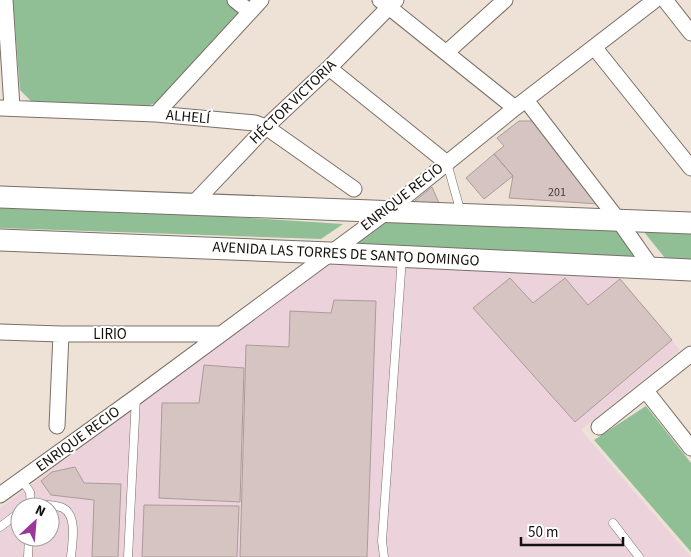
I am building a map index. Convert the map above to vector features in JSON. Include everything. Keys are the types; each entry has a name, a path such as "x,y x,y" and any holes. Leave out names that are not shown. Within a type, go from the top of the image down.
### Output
{"street":[{"path":"5,0 6,107"},
{"path":"235,0 250,12"},
{"path":"156,114 261,0"},
{"path":"447,52 505,0"},
{"path":"665,0 691,33"},
{"path":"388,2 447,52 520,104 619,220 652,268"},
{"name":"HÉCTOR VICTORIA","path":"192,206 266,127 329,68 388,2"},
{"name":"ENRIQUE RECIO","path":"0,496 385,213 648,2"},
{"path":"594,47 691,168"},
{"path":"329,68 446,163"},
{"name":"ALHELÍ","path":"6,107 156,114 261,124 354,189"},
{"path":"0,197 192,206 691,223"},
{"name":"AVENIDA LAS TORRES DE SANTO DOMINGO","path":"0,240 691,270"},
{"name":"LIRIO","path":"0,332 221,334"},
{"path":"57,426 61,334"},
{"path":"599,427 691,354"},
{"path":"646,391 691,448"}],"lane":[{"path":"446,163 462,215"},
{"path":"384,557 382,541 402,256"},
{"path":"128,557 136,397"},
{"path":"21,480 30,492 30,497"},
{"path":"60,507 70,513 73,522 71,557"},
{"path":"613,523 637,556"}],"shaded area":[{"path":"332,260 617,274 680,350 581,430 691,557 0,557 0,508 10,501 10,547 60,547 60,497 15,497"}],"green space":[{"path":"13,0 232,0 239,6 238,17 156,103 147,106 31,101 20,90"},
{"path":"0,202 343,224 321,239 0,228"},
{"path":"389,218 619,225 643,257 349,246"},
{"path":"640,227 691,229 691,259 665,258"},
{"path":"646,406 691,463 691,552 594,440"}],"building":[{"path":"519,121 532,121 598,204 509,198 513,176 494,154 504,146 497,138"},
{"path":"494,154 513,176 484,199 466,178"},
{"path":"432,187 439,203 409,206"},
{"path":"510,278 533,303 565,278 588,305 620,279 672,340 575,422 473,308"},
{"path":"334,300 376,301 367,557 240,557 246,345 289,347 290,311 331,313"},
{"path":"204,365 244,368 240,502 159,498 162,403 199,403"},
{"path":"75,467 84,483 121,484 118,557 92,557 94,500 51,495 41,481 52,472"},
{"path":"144,505 239,506 237,557 142,557"}]}
